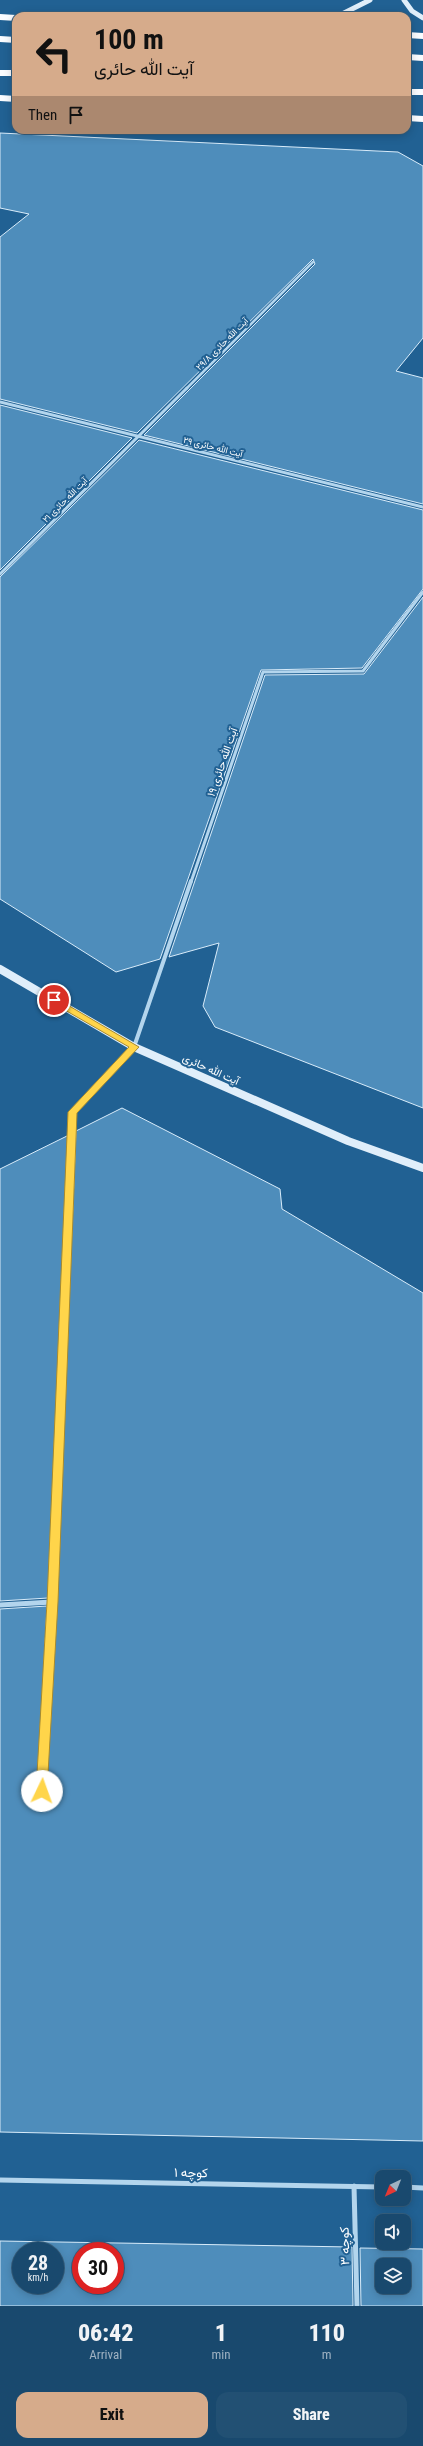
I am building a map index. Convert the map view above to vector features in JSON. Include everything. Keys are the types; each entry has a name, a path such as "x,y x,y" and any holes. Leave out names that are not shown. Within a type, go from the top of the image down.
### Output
{"main road":[{"path":"346,12 370,0"},
{"path":"404,0 412,11 423,18"},
{"path":"0,17 12,18"},
{"path":"411,35 423,36"},
{"path":"0,39 12,40"},
{"path":"411,57 423,58"},
{"path":"0,73 12,74"},
{"path":"411,92 423,92"},
{"path":"0,98 12,99"},
{"path":"411,118 423,119"},
{"name":"آیت الله حائری","path":"0,969 134,1047 348,1141 423,1168"}],"street":[{"name":"آیت الله حائری ۲۹/۸","path":"141,436 313,262"},
{"name":"آیت الله حائری ۲۹","path":"0,402 423,506"},
{"name":"آیت الله حائری ۲۱","path":"0,574 141,436"},
{"name":"آیت الله حائری ۱۹","path":"134,1047 263,672 363,671 423,592"},
{"path":"42,1791 52,1602 73,1112 134,1047"},
{"path":"0,1605 52,1602"},
{"name":"کوچه ۱","path":"0,2180 375,2187"},
{"name":"کوچه ۳","path":"354,2186 357,2306"},
{"path":"411,2187 423,2188"}],"building":[{"path":"0,133 398,152 423,166 423,338 396,371 423,378 423,504 144,435 315,264 313,259 137,433 0,399 0,237 29,214 0,208"},
{"path":"0,405 132,438 0,570"},
{"path":"139,440 423,510 423,589 362,668 261,670 160,959 116,972 0,899 0,577"},
{"path":"423,597 423,1108 215,1027 203,1006 219,943 169,957 265,675 364,674"},
{"path":"122,1108 280,1189 282,1209 423,1293 423,2141 0,2132 0,1609 47,1606 38,1791 43,1795 46,1791 56,1602 76,1131"},
{"path":"69,1135 48,1598 0,1601 0,1169"},
{"path":"0,2241 59,2242 12,2242 12,2294 64,2294 64,2242 72,2242 72,2294 124,2294 124,2243 352,2247 353,2306 0,2306"},
{"path":"360,2248 375,2248 375,2250 423,2249 423,2306 361,2306"}],"route":[{"path":"42,1791 52,1602 73,1112 134,1047 54,1000"}]}
